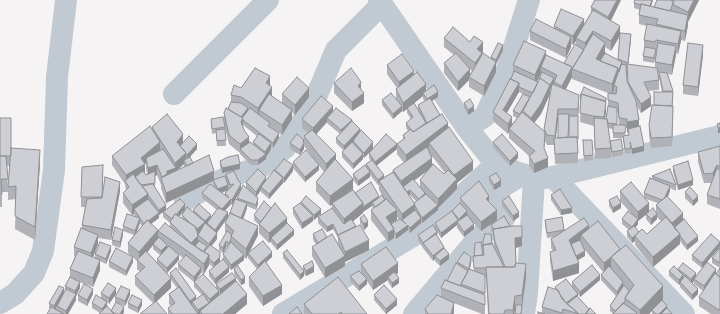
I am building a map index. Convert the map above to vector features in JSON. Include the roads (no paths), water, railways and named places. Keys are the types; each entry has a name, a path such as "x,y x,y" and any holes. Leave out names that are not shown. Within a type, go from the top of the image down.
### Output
{"street":[{"path":"0,303 15,294 34,273 43,251 54,170 57,77 66,0"},
{"path":"174,94 268,0"},
{"path":"467,128 485,116 507,69 529,0"},
{"path":"184,200 232,175 258,168 286,147 313,104 336,50 381,2 467,128 496,164 537,176 684,314"},
{"path":"414,314 479,237 505,217 490,194 537,176 720,136"},
{"path":"283,314 430,225 496,164"},
{"path":"524,314 537,176"}]}
